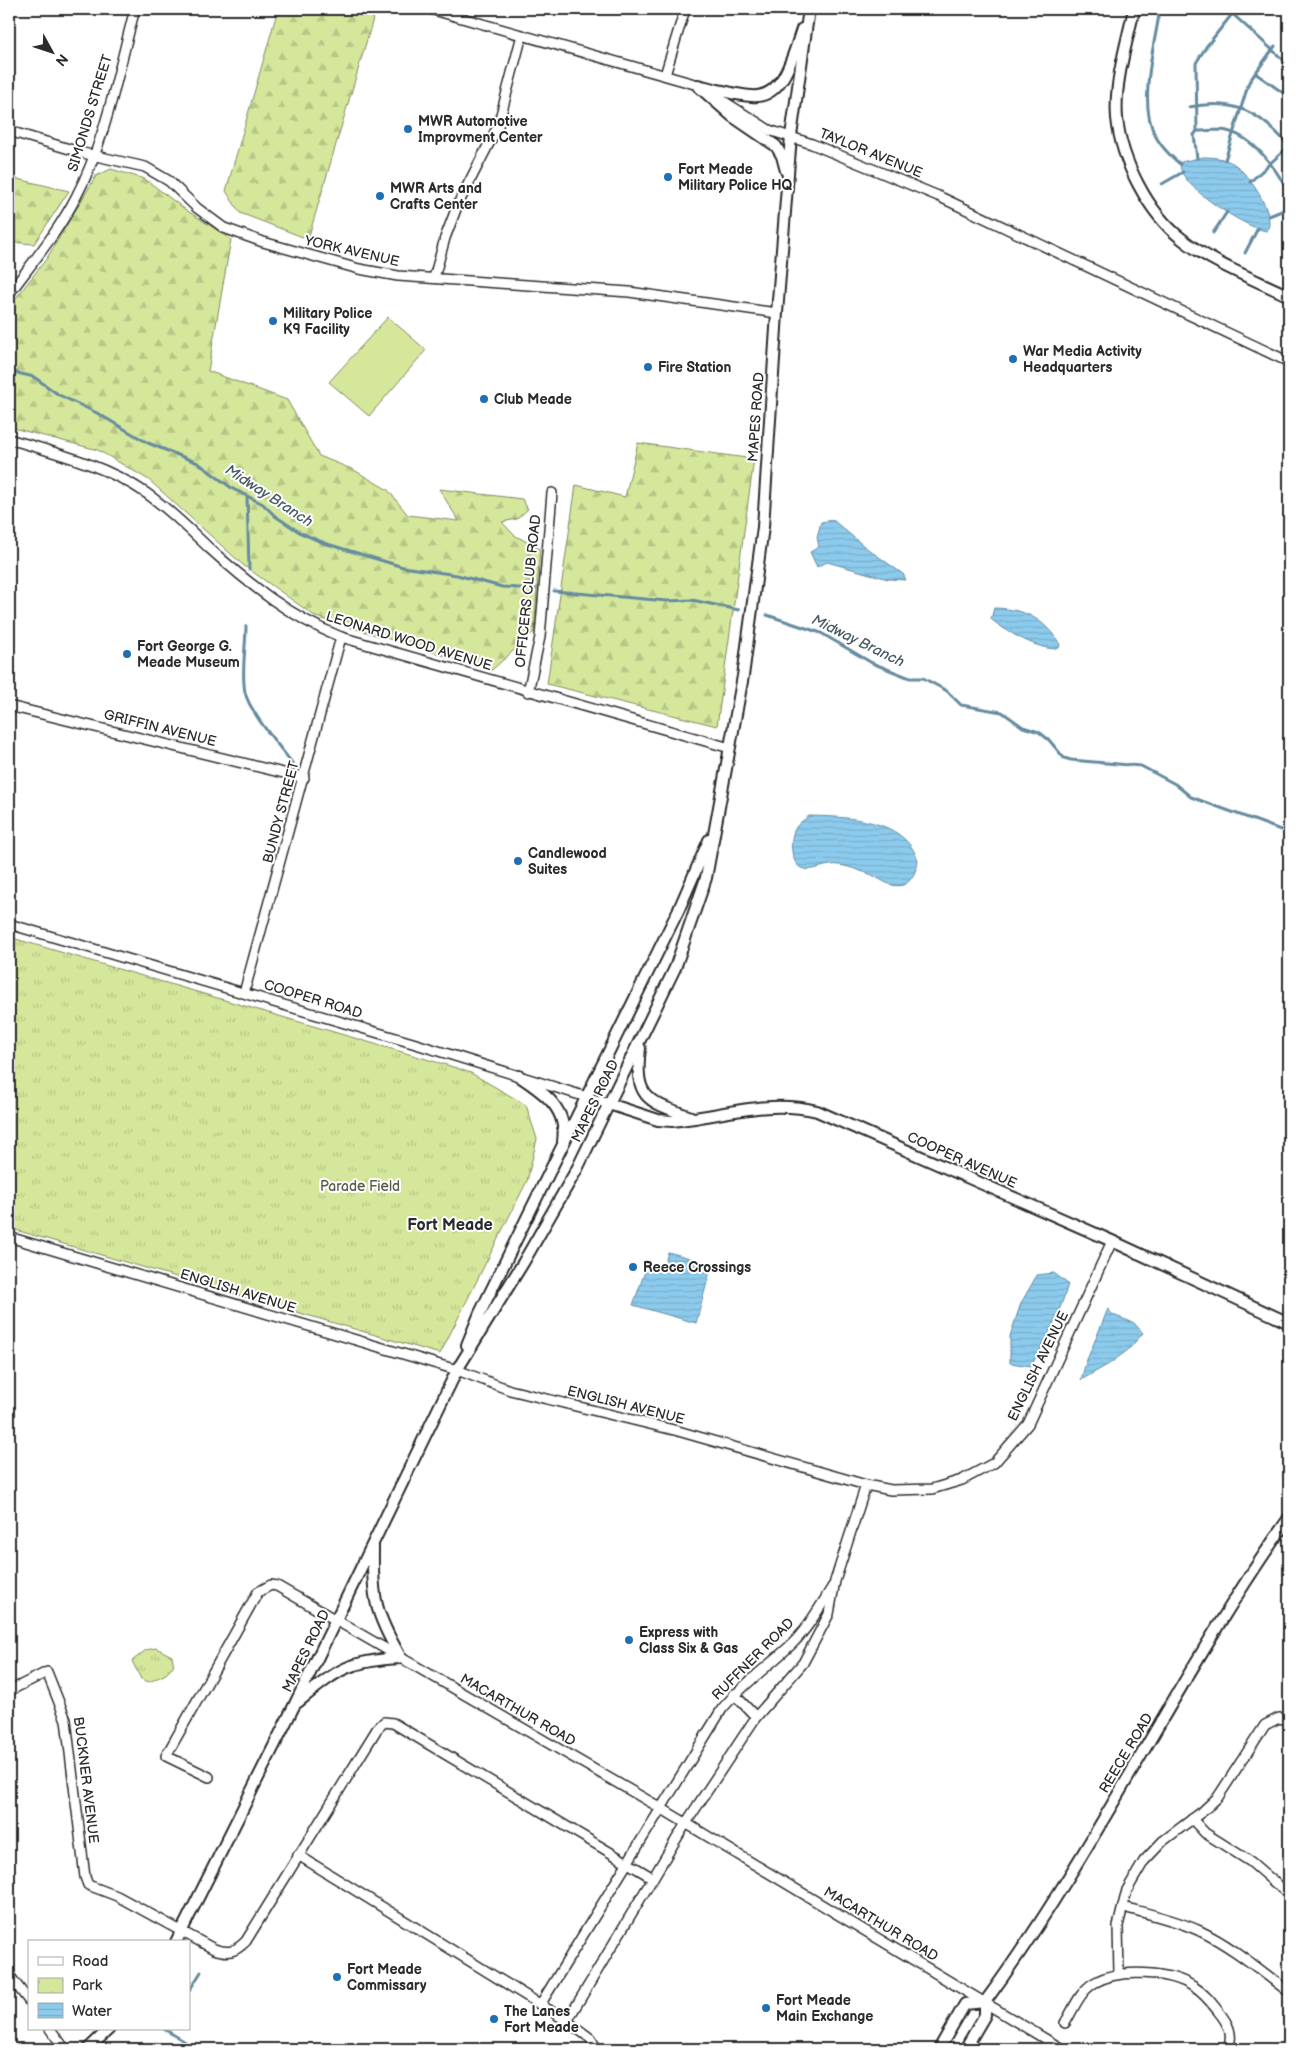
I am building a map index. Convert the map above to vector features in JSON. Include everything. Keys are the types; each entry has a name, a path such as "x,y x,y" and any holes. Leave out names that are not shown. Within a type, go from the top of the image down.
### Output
{"street":[{"name":"SIMONDS STREET","path":"9,294 68,211 94,155 134,9"},
{"name":"TAYLOR AVENUE","path":"430,9 698,85 761,126 792,136 938,196 1289,362"},
{"path":"665,75 685,9"},
{"path":"698,85 752,97 761,96 773,90 786,69 809,9"},
{"name":"MAPES ROAD","path":"457,1370 561,1198 609,1104 676,968 706,878 743,676 763,527 788,179 809,9"},
{"path":"1134,9 1118,100 1117,118 1128,163 1150,204 1181,239 1218,262 1289,296"},
{"path":"434,278 445,238 458,204 500,120 522,35"},
{"path":"698,85 732,116 776,146 782,156 788,179"},
{"name":"YORK AVENUE","path":"9,131 94,155 128,162 159,174 209,218 224,228 243,236 359,269 398,276 629,292 777,313"},
{"name":"LEONARD WOOD AVENUE","path":"9,439 75,459 134,484 162,504 216,554 272,600 310,624 341,637 528,692 730,748"},
{"name":"OFFICERS CLUB ROAD","path":"528,692 540,637 552,493"},
{"name":"BUNDY STREET","path":"244,993 341,637"},
{"name":"GRIFFIN AVENUE","path":"9,706 304,778"},
{"name":"MAPES ROAD","path":"177,1940 296,1704 457,1370 480,1313 679,909 716,825"},
{"name":"COOPER ROAD","path":"9,924 609,1104"},
{"path":"640,1040 638,1078 644,1093 653,1103 694,1119"},
{"path":"519,1076 545,1094 556,1106 564,1134 562,1146"},
{"name":"COOPER AVENUE","path":"609,1104 658,1120 672,1121 770,1106 794,1106 817,1111 1112,1241 1289,1324"},
{"name":"ENGLISH AVENUE","path":"9,1237 457,1370 510,1390 678,1431 866,1485 890,1490 932,1489 962,1480 994,1463 1028,1424 1112,1241"},
{"name":"RUFFNER ROAD","path":"567,2021 686,1823 756,1717 808,1655 829,1614 835,1582 866,1485"},
{"name":"REECE ROAD","path":"965,2049 985,2016 985,2002 1080,1856 1248,1580 1289,1518"},
{"path":"296,1704 335,1673 349,1666 364,1662 401,1658 378,1614 372,1580 373,1543"},
{"name":"RUFFNER ROAD","path":"540,2005 659,1807 722,1708 734,1694 794,1642 815,1615 835,1582"},
{"name":"MACARTHUR ROAD","path":"209,1777 166,1756 258,1592 271,1585 277,1586 659,1807 1062,2049"},
{"path":"794,1642 808,1655"},
{"name":"BUCKNER AVENUE","path":"9,1691 47,1672 60,1699 66,1720 85,1877 88,1885 94,1889 117,1896 183,1931"},
{"path":"734,1694 756,1717"},
{"path":"1118,1974 1117,1939 1123,1907 1127,1890 1144,1861 1163,1841 1218,1797 1265,1725 1279,1718 1289,1720"},
{"path":"183,1931 214,1949 226,1953 238,1950 246,1941 376,1729 384,1722 394,1723 653,1878"},
{"path":"1192,1819 1205,1833 1251,1862 1289,1892"},
{"path":"298,1855 567,2021 590,2038 597,2049"},
{"path":"1123,1907 1178,1922 1200,1931 1218,1941 1289,1992"},
{"path":"1065,2023 1082,1996 1093,1983 1118,1974 1162,1975 1174,1977 1194,1986 1204,1994 1224,2018 1231,2034 1228,2049"},
{"path":"9,1975 28,2000"},
{"path":"939,2049 965,2004 985,2002"},
{"path":"51,2030 65,2049"},
{"path":"88,2049 107,2030"},
{"path":"1286,2049 1289,2045"}],"green space":[{"path":"278,9 376,9 308,239 240,213 226,191"},
{"path":"111,169 145,179 186,210 231,239 208,371 287,400 319,456 354,470 388,490 408,515 459,521 439,489 522,499 528,509 517,519 502,522 514,535 540,549 534,632 492,670 316,617 243,565 149,480 98,450 9,427 9,307 47,258 96,176"},
{"path":"9,177 69,191 34,244 9,242"},
{"path":"388,317 426,350 369,416 329,382"},
{"path":"638,443 754,459 717,726 547,684 576,485 625,497"},
{"name":"Parade Field","path":"9,937 450,1066 471,1073 526,1105 537,1139 527,1181 440,1354 9,1228"},
{"path":"156,1648 172,1656 174,1666 166,1674 149,1682 141,1679 132,1661 146,1650"}],"water":[{"path":"1203,157 1219,158 1234,164 1240,169 1260,195 1265,205 1269,224 1267,231 1258,229 1230,214 1214,204 1188,182 1181,171 1181,162"},
{"path":"833,520 865,547 903,574 906,580 888,579 827,562 817,567 810,552 819,547 817,537 821,522"},
{"path":"994,608 1015,610 1040,621 1054,635 1060,644 1059,648 1052,649 1034,644 1004,629 991,619"},
{"path":"809,816 856,819 887,828 911,846 918,860 914,875 909,881 898,886 844,866 830,865 814,869 799,867 793,858 793,833 796,827"},
{"path":"668,1252 712,1264 696,1323 633,1305 647,1266 663,1270"},
{"path":"1054,1273 1068,1284 1057,1316 1031,1366 1010,1363 1010,1336 1021,1303 1037,1275"},
{"path":"1108,1309 1113,1315 1134,1323 1143,1333 1128,1350 1109,1364 1081,1380 1086,1362"}],"waterway":[{"path":"1160,9 1147,100 1152,128 1157,139 1180,164"},
{"path":"1227,9 1289,65"},
{"path":"1197,131 1196,63 1233,13"},
{"path":"1225,160 1249,82 1275,46"},
{"path":"1255,73 1289,97"},
{"path":"1189,107 1220,105 1233,106 1245,110 1267,124 1289,146"},
{"path":"1197,158 1194,135 1197,131 1221,130 1232,133 1243,138 1261,153 1289,192"},
{"path":"1250,182 1289,146"},
{"path":"1162,184 1183,172"},
{"path":"1269,216 1289,208"},
{"path":"1213,233 1227,212"},
{"path":"1245,253 1258,228"},
{"name":"Midway Branch","path":"9,371 34,377 59,395 97,413 148,443 198,463 233,489 263,504 275,516 301,533 324,543 403,567 457,575 502,587 535,589"},
{"path":"247,495 249,569"},
{"name":"Midway Branch","path":"554,591 667,601 692,600 739,610"},
{"name":"Midway Branch","path":"767,615 821,633 872,663 910,678 923,678 947,691 961,705 1002,712 1023,727 1039,732 1049,740 1064,758 1141,766 1175,784 1191,797 1289,833"},
{"path":"246,626 243,676 245,692 259,720 295,767"},
{"path":"190,1989 201,1972"},
{"path":"166,2030 197,2049"}],"place":[{"name":"MWR Automotive Improvment Center","path":"408,129"},
{"name":"Fort Meade Military Police HQ","path":"668,177"},
{"name":"MWR Arts and Crafts Center","path":"380,196"},
{"name":"Military Police K9 Facility","path":"273,321"},
{"name":"War Media Activity Headquarters","path":"1013,359"},
{"name":"Fire Station","path":"648,367"},
{"name":"Club Meade","path":"484,399"},
{"name":"Fort George G. Meade Museum","path":"127,654"},
{"name":"Candlewood Suites","path":"518,861"},
{"name":"Reece Crossings","path":"633,1267"},
{"name":"Express with Class Six & Gas","path":"629,1640"},
{"name":"Fort Meade Commissary","path":"337,1977"},
{"name":"Fort Meade Main Exchange","path":"766,2008"},
{"name":"The Lanes Fort Meade","path":"494,2019"}],"district":[{"name":"Fort Meade","path":"450,1225"}]}
